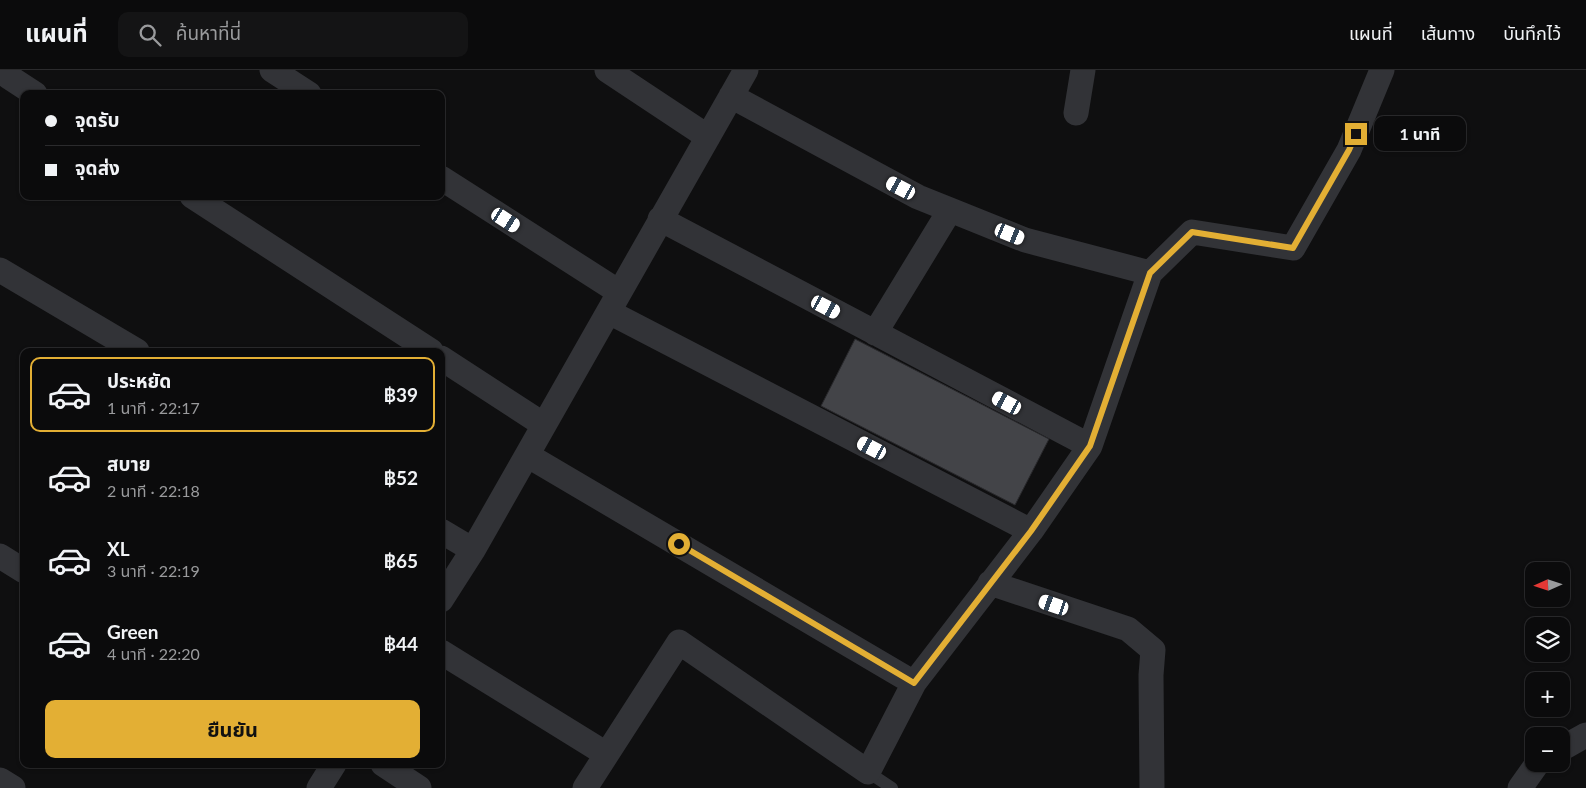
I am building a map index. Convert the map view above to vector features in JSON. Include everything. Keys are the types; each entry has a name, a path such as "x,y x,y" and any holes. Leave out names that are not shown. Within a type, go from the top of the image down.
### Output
{"street":[{"path":"272,70 303,90"},
{"path":"607,70 708,137"},
{"path":"445,594 473,550 746,70"},
{"path":"1076,113 1082,70"},
{"path":"585,788 679,642 868,772 914,683 1031,531 1090,446 1150,273 1192,232 1293,248 1349,150 1382,70"},
{"path":"8,79 27,90"},
{"path":"731,96 918,197 1026,240 1150,273"},
{"path":"445,181 614,302 1031,531"},
{"path":"198,200 426,348"},
{"path":"875,333 950,210"},
{"path":"660,219 1090,446"},
{"path":"0,270 132,348"},
{"path":"445,361 544,425"},
{"path":"527,455 914,683"},
{"path":"445,533 473,550"},
{"path":"0,556 20,568"},
{"path":"990,583 1128,629 1153,650 1151,675 1152,788"},
{"path":"445,654 606,754"},
{"path":"1570,744 1586,735"},
{"path":"319,788 329,768"},
{"path":"389,768 419,788"},
{"path":"1520,788 1531,772"},
{"path":"0,780 13,788"}],"lane":[{"path":"868,772 892,788"}],"building":[{"path":"855,339 1049,439 1015,505 821,406"}],"route":[{"path":"679,544 914,683 1031,531 1090,446 1150,273 1192,232 1293,248 1349,150 1356,134"}]}
